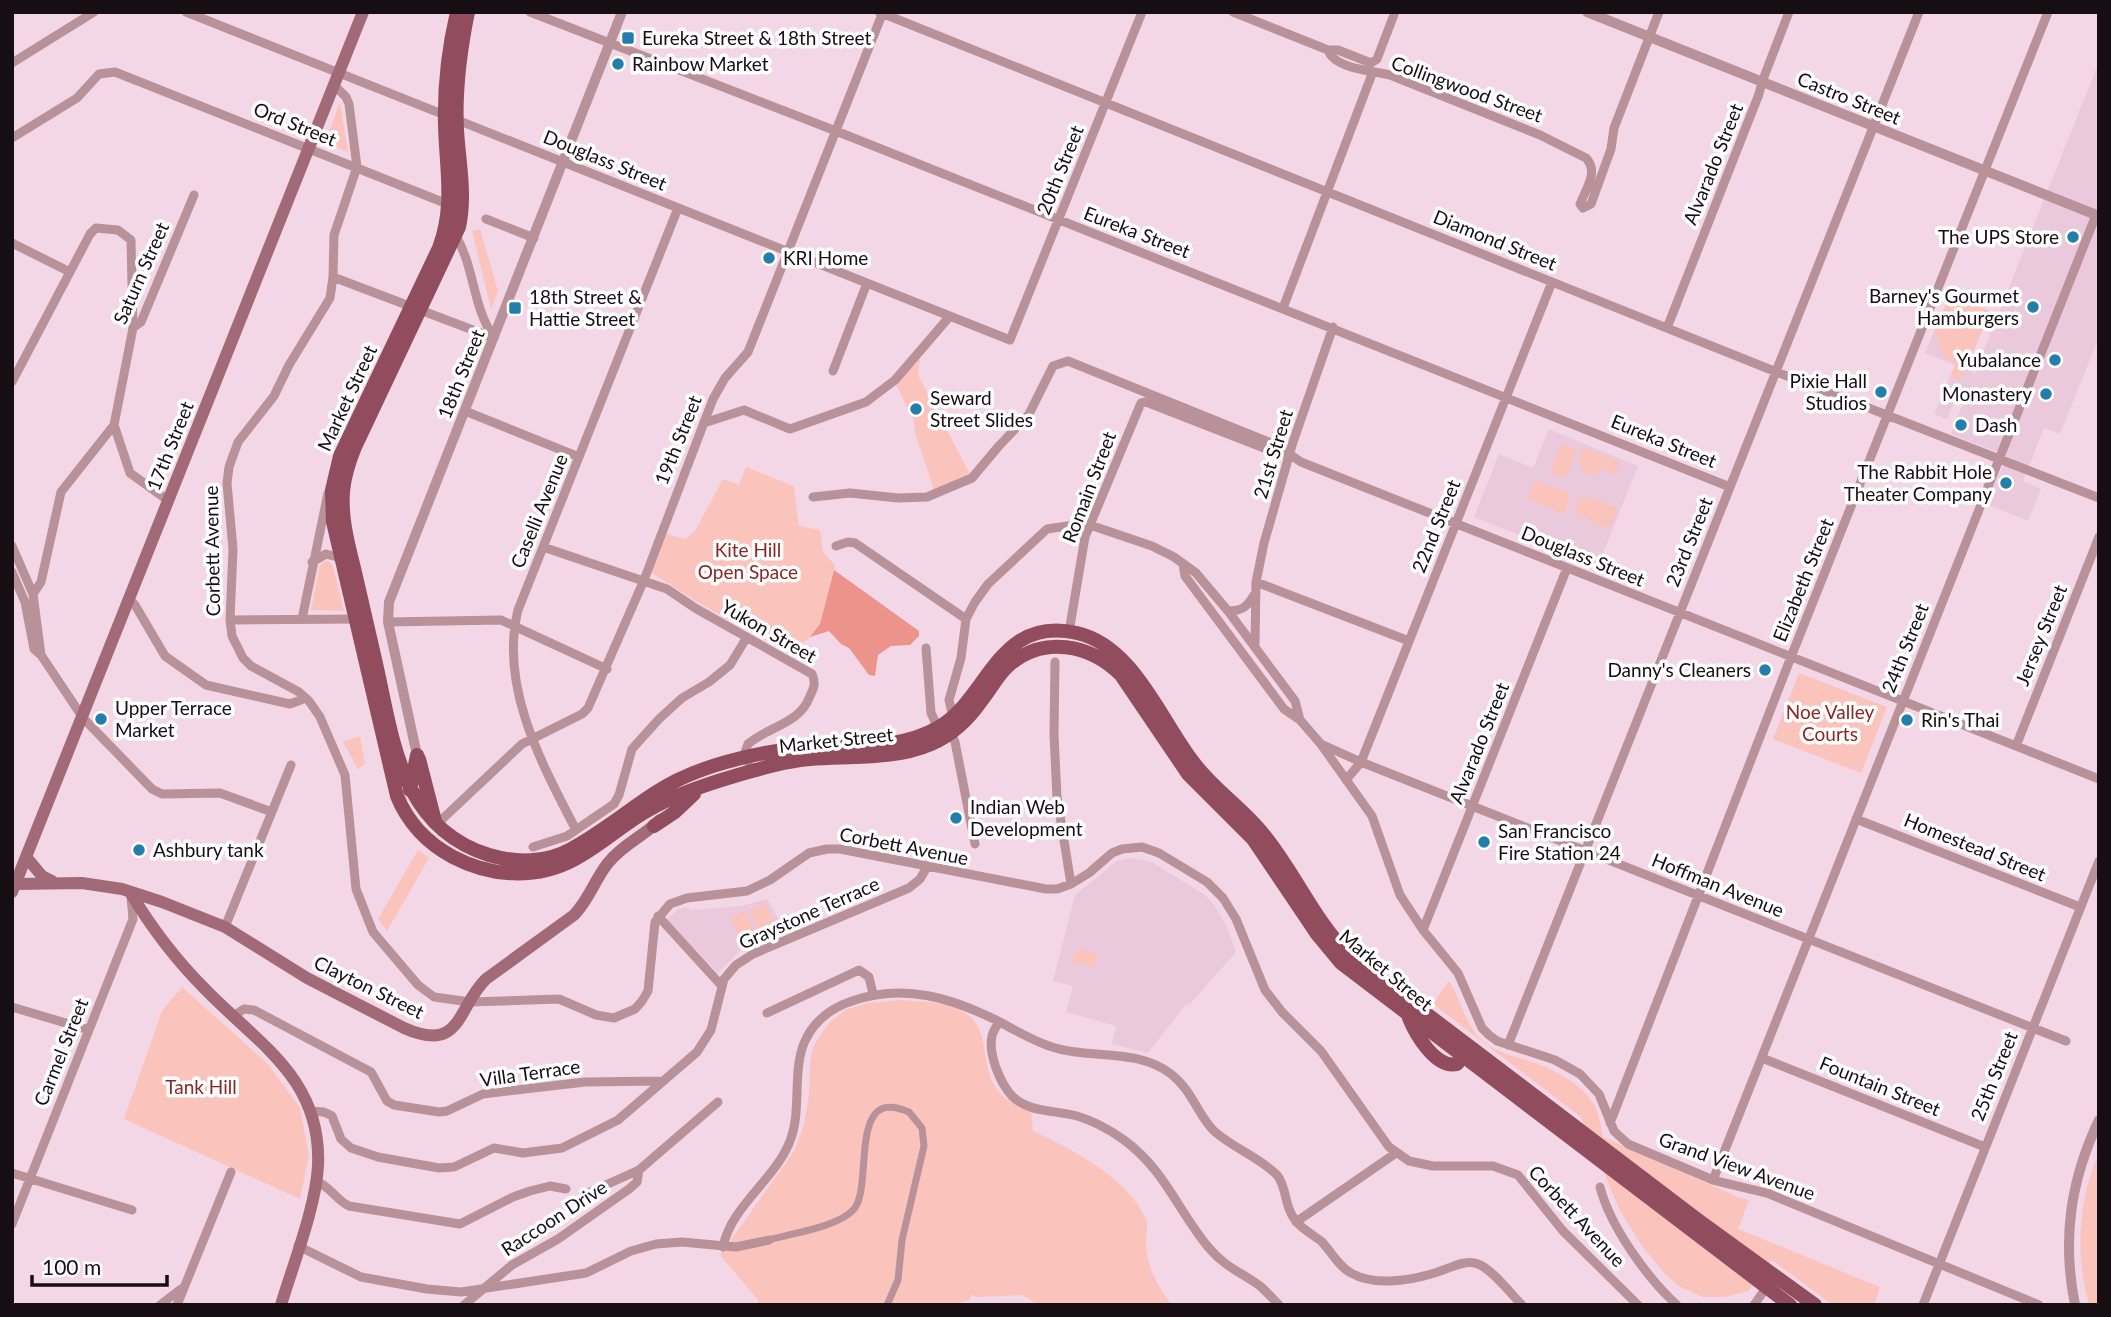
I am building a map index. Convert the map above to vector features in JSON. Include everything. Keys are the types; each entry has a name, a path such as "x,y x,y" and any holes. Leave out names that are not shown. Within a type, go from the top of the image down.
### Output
{"main road":[{"name":"17th Street","path":"13,886 27,858 363,12"},
{"name":"Market Street","path":"457,12 448,59 451,118 450,205 446,228 416,309 355,447 344,480 345,529 360,619 397,796 412,824 446,853 477,867 499,873 542,871 575,859 643,813 658,798 710,783 748,764 792,749 900,741 944,731 975,709 1001,673 1028,653 1049,647 1067,646 1086,650 1114,669 1188,774 1253,839 1332,954 1407,1014 1421,1041 1440,1060 1454,1066 1464,1050"},
{"name":"Market Street","path":"468,12 451,118 463,199 456,236 340,456 333,478 332,511 341,558 399,760 410,789 436,825 472,849 502,859 521,861 542,859 570,850 705,769 748,764"},
{"name":"Market Street","path":"944,731 992,665 1015,645 1040,634 1069,632 1099,642 1115,652 1130,667 1197,767 1262,831 1340,946 1599,1159 1771,1285"},
{"path":"417,755 410,789 414,811 446,853"},
{"path":"417,755 436,825"},
{"path":"654,825 710,783"},
{"path":"654,825 663,815 658,798"},
{"name":"Clayton Street","path":"13,886 94,884 122,889 162,902 225,928 319,985 420,1034 434,1036 447,1031 459,1021 476,990 486,979 574,915 583,905 608,862 630,841 654,825"},
{"path":"521,861 533,847"},
{"path":"27,858 42,876 56,883"},
{"path":"130,892 149,923 188,971 284,1065 301,1090 310,1111 317,1139 316,1181 281,1305"},
{"name":"Market Street","path":"1464,1050 1586,1136 1771,1285"},
{"path":"1771,1285 1790,1305"},
{"path":"1771,1285 1815,1305"}],"street":[{"path":"12,63 94,12"},
{"name":"Douglass Street","path":"186,12 336,79 451,118 1010,340"},
{"name":"Eureka Street","path":"530,12 1333,327 1730,487"},
{"name":"18th Street","path":"417,755 388,622 390,602 622,12"},
{"name":"20th Street","path":"1010,340 1142,12"},
{"name":"Collingwood Street","path":"1233,12 1328,50 1338,50 1373,62 1377,59 1395,12"},
{"name":"Castro Street","path":"1587,12 1985,171 2098,213"},
{"path":"1649,37 1659,12"},
{"name":"Alvarado Street","path":"1667,328 1789,12"},
{"name":"23rd Street","path":"1508,1045 1919,12"},
{"name":"Elizabeth Street","path":"1610,1123 1791,657 2048,12"},
{"name":"Diamond Street","path":"881,13 2099,498"},
{"name":"19th Street","path":"436,825 531,738 585,711 607,669 644,580 713,399 725,377 748,352 881,13"},
{"name":"Collingwood Street","path":"1328,50 1334,59 1372,74 1390,75 1540,135 1586,158 1592,166 1592,176 1580,204 1583,208 1591,204 1611,149 1614,128 1649,37"},
{"name":"Ord Street","path":"12,138 77,98 99,74 111,72 127,76 450,205"},
{"path":"1283,308 1372,74"},
{"name":"Corbett Avenue","path":"336,79 349,104 357,167 334,235 331,294 274,396 242,436 233,453 227,483 233,549 230,620 232,636 243,659 251,666 288,684 306,698 320,717 342,766 347,787 356,889 369,926 428,994 447,1001 470,1002 559,999 605,1018 626,1014 642,1001 648,991 652,932 663,909 678,900 741,892 756,887 805,855 823,849 839,849 1057,889 1089,873 1112,853 1134,846 1159,853 1213,887 1223,898 1236,919 1265,990 1282,1012 1321,1051 1382,1142 1409,1161 1433,1166 1493,1166 1518,1175 1563,1231 1638,1305"},
{"name":"Saturn Street","path":"33,594 41,582 61,492 114,425 133,328 141,322 194,195"},
{"name":"Caselli Avenue","path":"576,830 531,738 513,658 514,626 678,208"},
{"name":"24th Street","path":"1713,1180 2098,213"},
{"path":"486,219 534,238"},
{"path":"12,382 90,234 96,228 118,230 127,236 132,246 133,328"},
{"path":"456,236 464,251 482,321 494,338"},
{"path":"12,243 70,272"},
{"path":"333,276 494,338"},
{"name":"22nd Street","path":"1346,780 1361,762 1552,282"},
{"path":"833,371 867,283"},
{"path":"704,423 744,410 790,429 866,402 895,380 950,316"},
{"name":"21st Street","path":"1255,645 1255,593 1264,543 1333,327"},
{"name":"Douglass Street","path":"813,497 850,493 898,498 927,497 972,478 1029,414 1054,366 1068,361 1276,444 1301,463 2099,779"},
{"name":"Douglass Street","path":"1146,402 1274,452 1290,455"},
{"name":"Romain Street","path":"1069,632 1085,537 1141,403 1146,402"},
{"path":"465,411 579,457"},
{"path":"114,425 130,473 169,501"},
{"path":"302,619 323,511 333,478"},
{"name":"Grand View Avenue","path":"953,717 949,700 961,658 966,619 988,584 1047,529 1090,525 1152,546 1196,573 1255,645 1295,701 1300,720"},
{"name":"Jersey Street","path":"2016,746 2099,537"},
{"path":"836,546 855,543 966,619"},
{"path":"12,545 33,594 41,654"},
{"name":"Yukon Street","path":"543,547 667,589 814,677 814,687 804,710 797,717 752,740 746,748 748,764"},
{"path":"312,562 326,554 341,558"},
{"name":"Grand View Avenue","path":"1183,564 1185,576 1284,709 1300,720 1320,743 1372,816 1400,895 1423,930 1458,973 1482,1028 1497,1041 1555,1060 1580,1074 1599,1094 1614,1131 1628,1144 1713,1180 1767,1193 2039,1305"},
{"name":"Alvarado Street","path":"1423,930 1567,568"},
{"path":"12,572 27,610 34,649 41,654 83,718 158,793 220,793 272,812"},
{"path":"1256,582 1409,641"},
{"path":"1228,611 1238,611 1248,606 1255,593"},
{"path":"129,599 165,656 206,685 290,704 306,698"},
{"path":"230,620 360,619"},
{"path":"388,622 501,620 607,669"},
{"path":"533,847 558,840 576,830 617,800 630,753 659,719 682,698 719,675 735,658 747,637"},
{"path":"926,648 930,702 944,731 955,742 975,845"},
{"path":"1055,662 1057,797 1071,884"},
{"name":"Hoffman Avenue","path":"1320,743 1472,807 2067,1041"},
{"path":"225,928 291,765"},
{"name":"Homestead Street","path":"1856,819 2080,907"},
{"name":"25th Street","path":"1923,1305 2099,861"},
{"name":"Graystone Terrace","path":"310,1111 324,1112 332,1116 341,1139 351,1148 377,1157 449,1168 494,1148 523,1153 568,1145 613,1124 706,1041 721,985 731,969 747,957 909,888 920,879 927,867"},
{"name":"Carmel Street","path":"12,1224 133,919 130,892"},
{"path":"658,916 721,985"},
{"path":"767,1013 859,970 869,977 873,994"},
{"path":"723,1247 729,1227 782,1156 791,1138 800,1060 807,1038 816,1024 830,1011 873,994 923,994 944,999 1052,1047 1133,1057 1170,1073 1189,1092 1213,1130 1248,1152 1279,1177 1290,1213 1296,1222 1321,1242 1348,1272 1362,1279 1393,1281 1431,1275 1470,1261 1482,1265 1522,1305"},
{"path":"12,1007 89,1030"},
{"name":"Villa Terrace","path":"233,1016 244,1009 257,1011 371,1072 387,1101 394,1105 439,1112 447,1111 483,1094 585,1082 662,1081"},
{"path":"999,1022 992,1037 993,1054 1001,1079 1013,1097 1036,1109 1088,1120 1133,1147 1164,1179 1195,1230 1214,1254 1233,1271 1258,1285 1279,1305"},
{"name":"Fountain Street","path":"1762,1058 1985,1146"},
{"path":"590,1192 639,1171 718,1102"},
{"path":"298,1246 361,1277 439,1291 481,1290 586,1273 631,1251 656,1244 687,1242 723,1247 747,1246 837,1221 852,1211 862,1192 865,1139 870,1122 886,1109 897,1108 909,1112 920,1124 924,1146 902,1240 898,1280 887,1305"},
{"path":"2075,1305 2068,1267 2069,1214 2076,1177 2099,1121"},
{"path":"1296,1222 1396,1153"},
{"name":"Raccoon Drive","path":"464,1305 512,1265 558,1239 629,1189 637,1182 639,1171"},
{"path":"177,1305 231,1172"},
{"path":"12,1173 132,1210"},
{"path":"316,1181 326,1185 342,1203 349,1206 460,1224 530,1191 550,1186 566,1189"},
{"path":"1600,1188 1605,1207 1640,1262 1677,1305"},
{"path":"1754,1305 1771,1285"},
{"path":"160,1305 184,1287"}],"shaded area":[{"path":"2099,62 2099,337 2060,434 2044,428 2023,481 2041,489 2028,521 1987,504 2007,456 1951,434 1963,403 1955,401 1947,419 1934,414 1955,365 1925,353 1950,294 1990,311 1971,359 1977,362 1972,374 1974,375"},
{"path":"1549,429 1638,466 1598,566 1474,517 1499,454 1533,468"},
{"path":"834,570 919,631 919,636 910,645 891,646 878,655 875,676 869,675 849,648 841,644 829,631 810,637 820,624"},
{"path":"1130,858 1150,861 1205,895 1226,925 1236,952 1189,1005 1186,1004 1148,1053 1112,1044 1116,1026 1066,1012 1073,986 1053,981 1075,895 1117,861"},
{"path":"767,899 785,931 741,950 718,973 666,920 678,909 687,907 691,910 741,906"}],"green space":[{"path":"340,102 348,152 325,142"},
{"path":"480,229 498,291 491,309 472,231"},
{"path":"1950,294 1990,311 1961,380 1951,376 1956,363 1943,357 1945,352 1939,349 1939,339 1933,336"},
{"path":"917,357 920,360 918,375 972,478 936,495 916,436 913,418 894,381"},
{"path":"1561,443 1577,450 1566,478 1550,472"},
{"path":"1585,448 1620,462 1615,474 1600,468 1597,476 1584,472 1578,462"},
{"name":"Kite Hill Open Space","path":"746,467 794,486 799,526 820,530 823,552 835,565 820,624 810,637 789,653 699,603 652,573 651,568 664,533 685,539 695,531 723,479 739,485"},
{"path":"1535,480 1571,494 1564,514 1527,499"},
{"path":"1579,497 1589,497 1616,507 1612,524 1603,528 1575,512"},
{"path":"328,561 333,566 344,611 311,610 320,565"},
{"name":"Noe Valley Courts","path":"1799,673 1887,707 1861,773 1773,739"},
{"path":"360,736 365,764 358,769 343,742"},
{"path":"418,850 429,858 387,931 378,919"},
{"path":"765,903 774,922 759,930 749,911"},
{"path":"745,911 755,931 740,939 730,919"},
{"path":"1078,949 1098,953 1095,967 1071,962"},
{"path":"1449,981 1472,1029 1484,1042 1555,1072 1585,1093 1597,1111 1603,1137 1749,1200 1738,1229 1880,1287 1874,1305 1833,1305 1772,1260 1749,1291 1724,1297 1703,1297 1680,1287 1665,1274 1641,1245 1619,1209 1581,1117 1433,1004"},
{"name":"Tank Hill","path":"182,987 268,1064 300,1108 309,1155 300,1199 124,1119 162,1011"},
{"path":"901,1000 942,1004 965,1013 975,1022 981,1034 991,1077 998,1090 1011,1102 1031,1110 1033,1131 1097,1166 1127,1191 1146,1220 1146,1246 1151,1270 1172,1305 1039,1305 1022,1295 972,1295 969,1300 952,1305 758,1305 758,1300 720,1255 795,1150 804,1124 813,1047 829,1023 845,1010 868,1003"},
{"path":"2099,1152 2099,1305 2089,1305 2080,1247 2081,1228 2087,1189"}],"place":[{"name":"Eureka Street & 18th Street","path":"628,38"},
{"name":"Rainbow Market","path":"618,64"},
{"name":"The UPS Store","path":"2073,237"},
{"name":"KRI Home","path":"769,258"},
{"name":"Barney's Gourmet Hamburgers","path":"2033,307"},
{"name":"18th Street & Hattie Street","path":"515,308"},
{"name":"Yubalance","path":"2055,360"},
{"name":"Pixie Hall Studios","path":"1881,392"},
{"name":"Monastery","path":"2046,394"},
{"name":"Seward Street Slides","path":"916,409"},
{"name":"Dash","path":"1961,425"},
{"name":"The Rabbit Hole Theater Company","path":"2006,483"},
{"name":"Danny's Cleaners","path":"1765,670"},
{"name":"Upper Terrace Market","path":"101,719"},
{"name":"Rin's Thai","path":"1907,720"},
{"name":"Indian Web Development","path":"956,818"},
{"name":"San Francisco Fire Station 24","path":"1484,842"},
{"name":"Ashbury tank","path":"139,850"}]}
